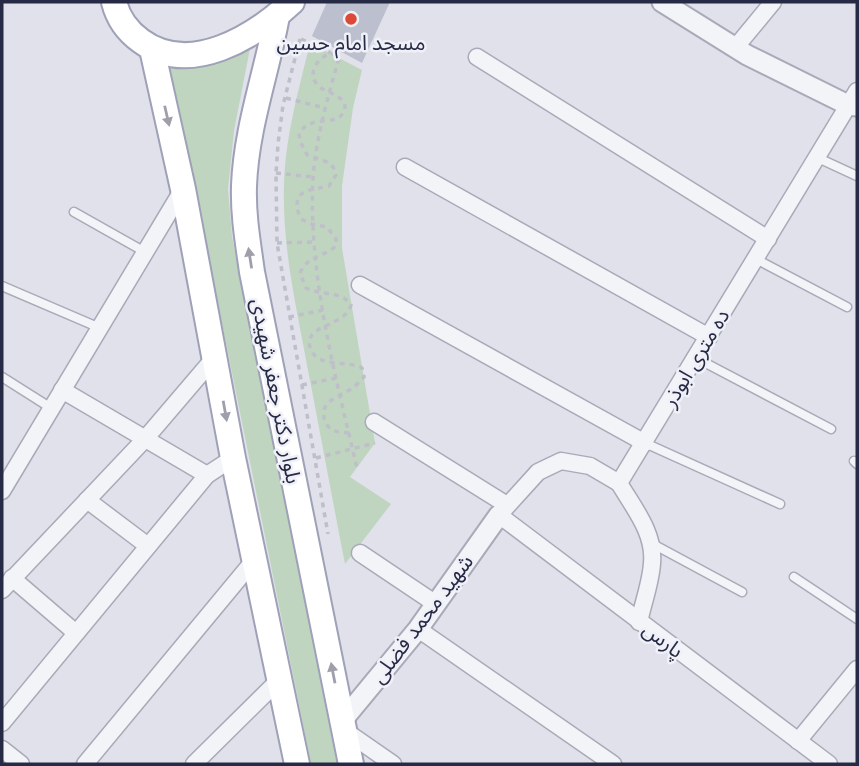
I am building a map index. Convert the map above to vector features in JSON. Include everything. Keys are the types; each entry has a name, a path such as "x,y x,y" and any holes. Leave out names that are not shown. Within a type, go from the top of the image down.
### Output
{"main road":[{"path":"114,2 130,33 152,49 180,55 224,47 259,29 284,9"},
{"name":"بلوار دکتر جعفر شهیدی","path":"284,9 248,154 244,184 244,221 351,764"},
{"path":"152,49 183,189 233,458 297,764"}],"street":[{"path":"663,2 735,48 854,101"},
{"path":"735,48 773,2"},
{"path":"477,57 768,239"},
{"name":"ده متری ابوذر","path":"618,483 645,443 816,157 854,101"},
{"path":"405,167 709,337"},
{"path":"2,491 183,189"},
{"path":"360,285 645,443"},
{"path":"76,633 7,584 145,439 215,357"},
{"path":"62,390 207,475"},
{"name":"پارس","path":"374,422 503,510 639,622 829,764"},
{"path":"2,723 207,475 233,458"},
{"path":"503,510 537,472 561,461 590,466 618,483 644,525 651,543 652,563 639,622"},
{"path":"87,500 148,545"},
{"name":"شهید محمد فضلی","path":"343,725 418,629 503,510"},
{"path":"360,553 436,604"},
{"path":"85,764 255,559"},
{"path":"418,629 612,764"},
{"path":"798,741 857,669"},
{"path":"194,764 280,679"},
{"path":"343,725 393,764"},
{"path":"2,749 21,764"}],"lane":[{"path":"816,157 857,176"},
{"path":"74,212 145,252"},
{"path":"755,259 847,307"},
{"path":"2,286 100,328"},
{"path":"696,358 831,429"},
{"path":"2,377 51,408"},
{"path":"645,443 780,504"},
{"path":"651,543 742,592"},
{"path":"794,577 857,619"}],"path":[{"path":"329,540 277,243 276,173 285,98 300,39 339,58 322,120 313,177 313,225 323,310 356,468"},
{"path":"331,53 321,57 313,70 319,87 342,99 344,112 339,118 311,122 299,133 302,148 307,155 329,162 335,167 336,175 329,186 313,188 301,194 297,204 300,218 313,225 327,227 336,239 336,246 307,261 300,273 306,288 339,295 346,298 351,305 345,318 313,334 310,341 311,350 316,357 325,361 354,363 362,368 363,377 355,386 330,400 323,416 327,426 334,432 349,433"},
{"path":"285,98 325,107"},
{"path":"276,173 313,177"},
{"path":"277,243 315,242"},
{"path":"289,317 323,310"},
{"path":"302,385 337,378"},
{"path":"291,464 375,443"}],"green space":[{"path":"253,33 234,131 228,189 232,236 337,764 311,764 166,46 190,48"},
{"path":"310,43 362,70 353,108 342,186 342,248 375,443 350,477 391,504 345,564 294,298 285,230 284,185 287,149"}],"building":[{"name":"مسجد امام حسین","path":"327,2 390,2 362,63 312,36"}],"place":[{"name":"مسجد امام حسین","path":"351,19"}]}
